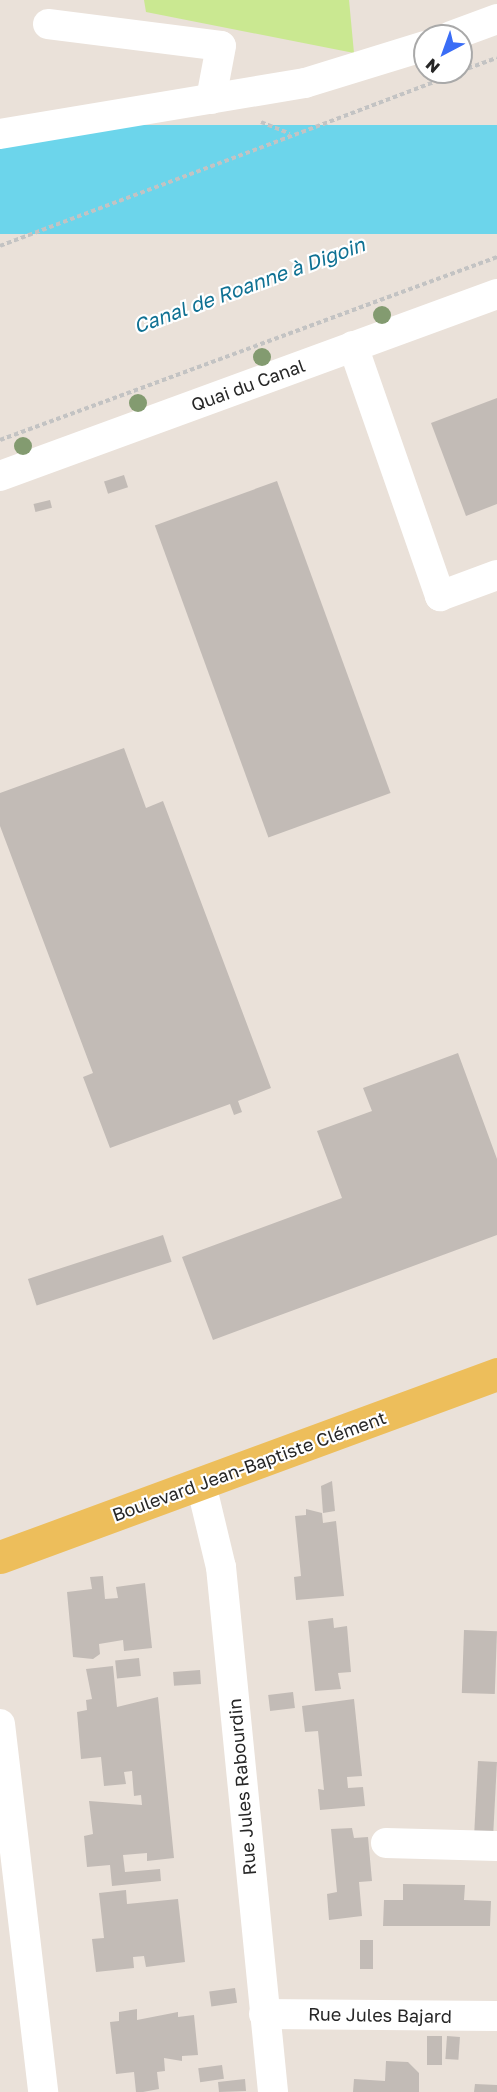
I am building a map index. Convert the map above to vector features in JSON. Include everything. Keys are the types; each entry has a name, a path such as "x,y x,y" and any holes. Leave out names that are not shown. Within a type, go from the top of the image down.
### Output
{"main road":[{"name":"Boulevard Jean-Baptiste Clément","path":"0,1557 497,1374"}],"street":[{"path":"473,28 497,19"},
{"path":"48,24 221,46 211,99"},
{"path":"0,134 305,83 413,50"},
{"name":"Quai du Canal","path":"0,476 497,294"},
{"path":"353,346 440,596 497,575"},
{"name":"Rue Jules Rabourdin","path":"201,1484 221,1567 273,2092"},
{"path":"0,1724 43,2092"},
{"path":"386,1843 497,1846"},
{"name":"Rue Jules Bajard","path":"264,2014 497,2016"}],"path":[{"path":"473,67 497,58"},
{"path":"0,246 428,84"},
{"path":"0,440 497,257"}],"green space":[{"path":"144,0 349,0 354,53 146,12"}],"water":[{"path":"0,125 497,125 497,234 0,234"}],"building":[{"path":"497,398 497,504 466,516 431,423"},
{"path":"124,475 128,487 108,494 104,481"},
{"path":"277,481 391,793 268,837 155,525"},
{"path":"50,500 52,508 35,512 34,504"},
{"path":"124,748 146,808 163,801 271,1088 238,1101 242,1112 234,1115 230,1104 110,1148 83,1077 93,1073 0,826 0,793"},
{"path":"458,1053 497,1159 497,1235 213,1340 182,1257 342,1198 317,1131 372,1111 363,1088"},
{"path":"163,1235 172,1262 37,1306 28,1279"},
{"path":"332,1481 335,1511 323,1513 321,1486"},
{"path":"306,1509 322,1513 323,1523 336,1521 344,1596 296,1600 294,1577 301,1576 295,1516 306,1515"},
{"path":"103,1576 105,1599 118,1598 116,1587 145,1583 152,1648 124,1651 123,1640 99,1644 100,1654 93,1659 73,1657 67,1592 92,1589 90,1577"},
{"path":"333,1618 334,1628 347,1626 351,1672 338,1673 341,1689 315,1691 308,1621"},
{"path":"464,1630 497,1631 495,1694 462,1693"},
{"path":"139,1658 141,1676 117,1678 115,1661"},
{"path":"113,1666 117,1707 158,1697 174,1858 147,1861 147,1853 123,1855 125,1872 160,1869 161,1881 112,1886 110,1865 87,1867 84,1836 93,1834 89,1801 142,1805 141,1795 134,1796 132,1771 124,1772 126,1784 104,1786 101,1757 81,1759 77,1712 87,1710 86,1700 92,1699 86,1669"},
{"path":"200,1670 201,1684 174,1686 173,1672"},
{"path":"293,1692 295,1708 270,1711 268,1695"},
{"path":"354,1699 362,1776 347,1777 348,1788 363,1787 365,1806 320,1810 318,1789 324,1790 318,1731 305,1732 302,1706"},
{"path":"478,1761 497,1762 493,1832 474,1831"},
{"path":"352,1828 354,1838 368,1837 372,1881 359,1882 362,1916 329,1920 327,1894 337,1892 331,1829"},
{"path":"403,1884 465,1885 464,1900 491,1901 490,1926 383,1926 384,1900 403,1900"},
{"path":"126,1890 127,1904 178,1899 185,1962 146,1967 144,1956 133,1957 134,1968 96,1972 92,1939 104,1938 99,1893"},
{"path":"360,1940 373,1940 373,1969 360,1969"},
{"path":"235,1988 237,2003 211,2006 209,1992"},
{"path":"137,2009 137,2020 178,2012 178,2017 194,2015 198,2055 182,2056 182,2061 164,2058 165,2071 157,2072 159,2089 143,2092 136,2092 134,2072 116,2074 110,2022 119,2021 119,2012"},
{"path":"427,2036 442,2036 442,2065 427,2065"},
{"path":"447,2036 460,2037 458,2060 445,2059"},
{"path":"386,2061 408,2062 419,2073 419,2092 353,2092 354,2079 385,2081"},
{"path":"222,2065 224,2079 200,2082 198,2068"},
{"path":"245,2079 246,2091 219,2092 218,2082"},
{"path":"475,2084 497,2085 497,2092 474,2092"}],"water label":[{"name":"Canal de Roanne à Digoin","path":"249,285"}]}
